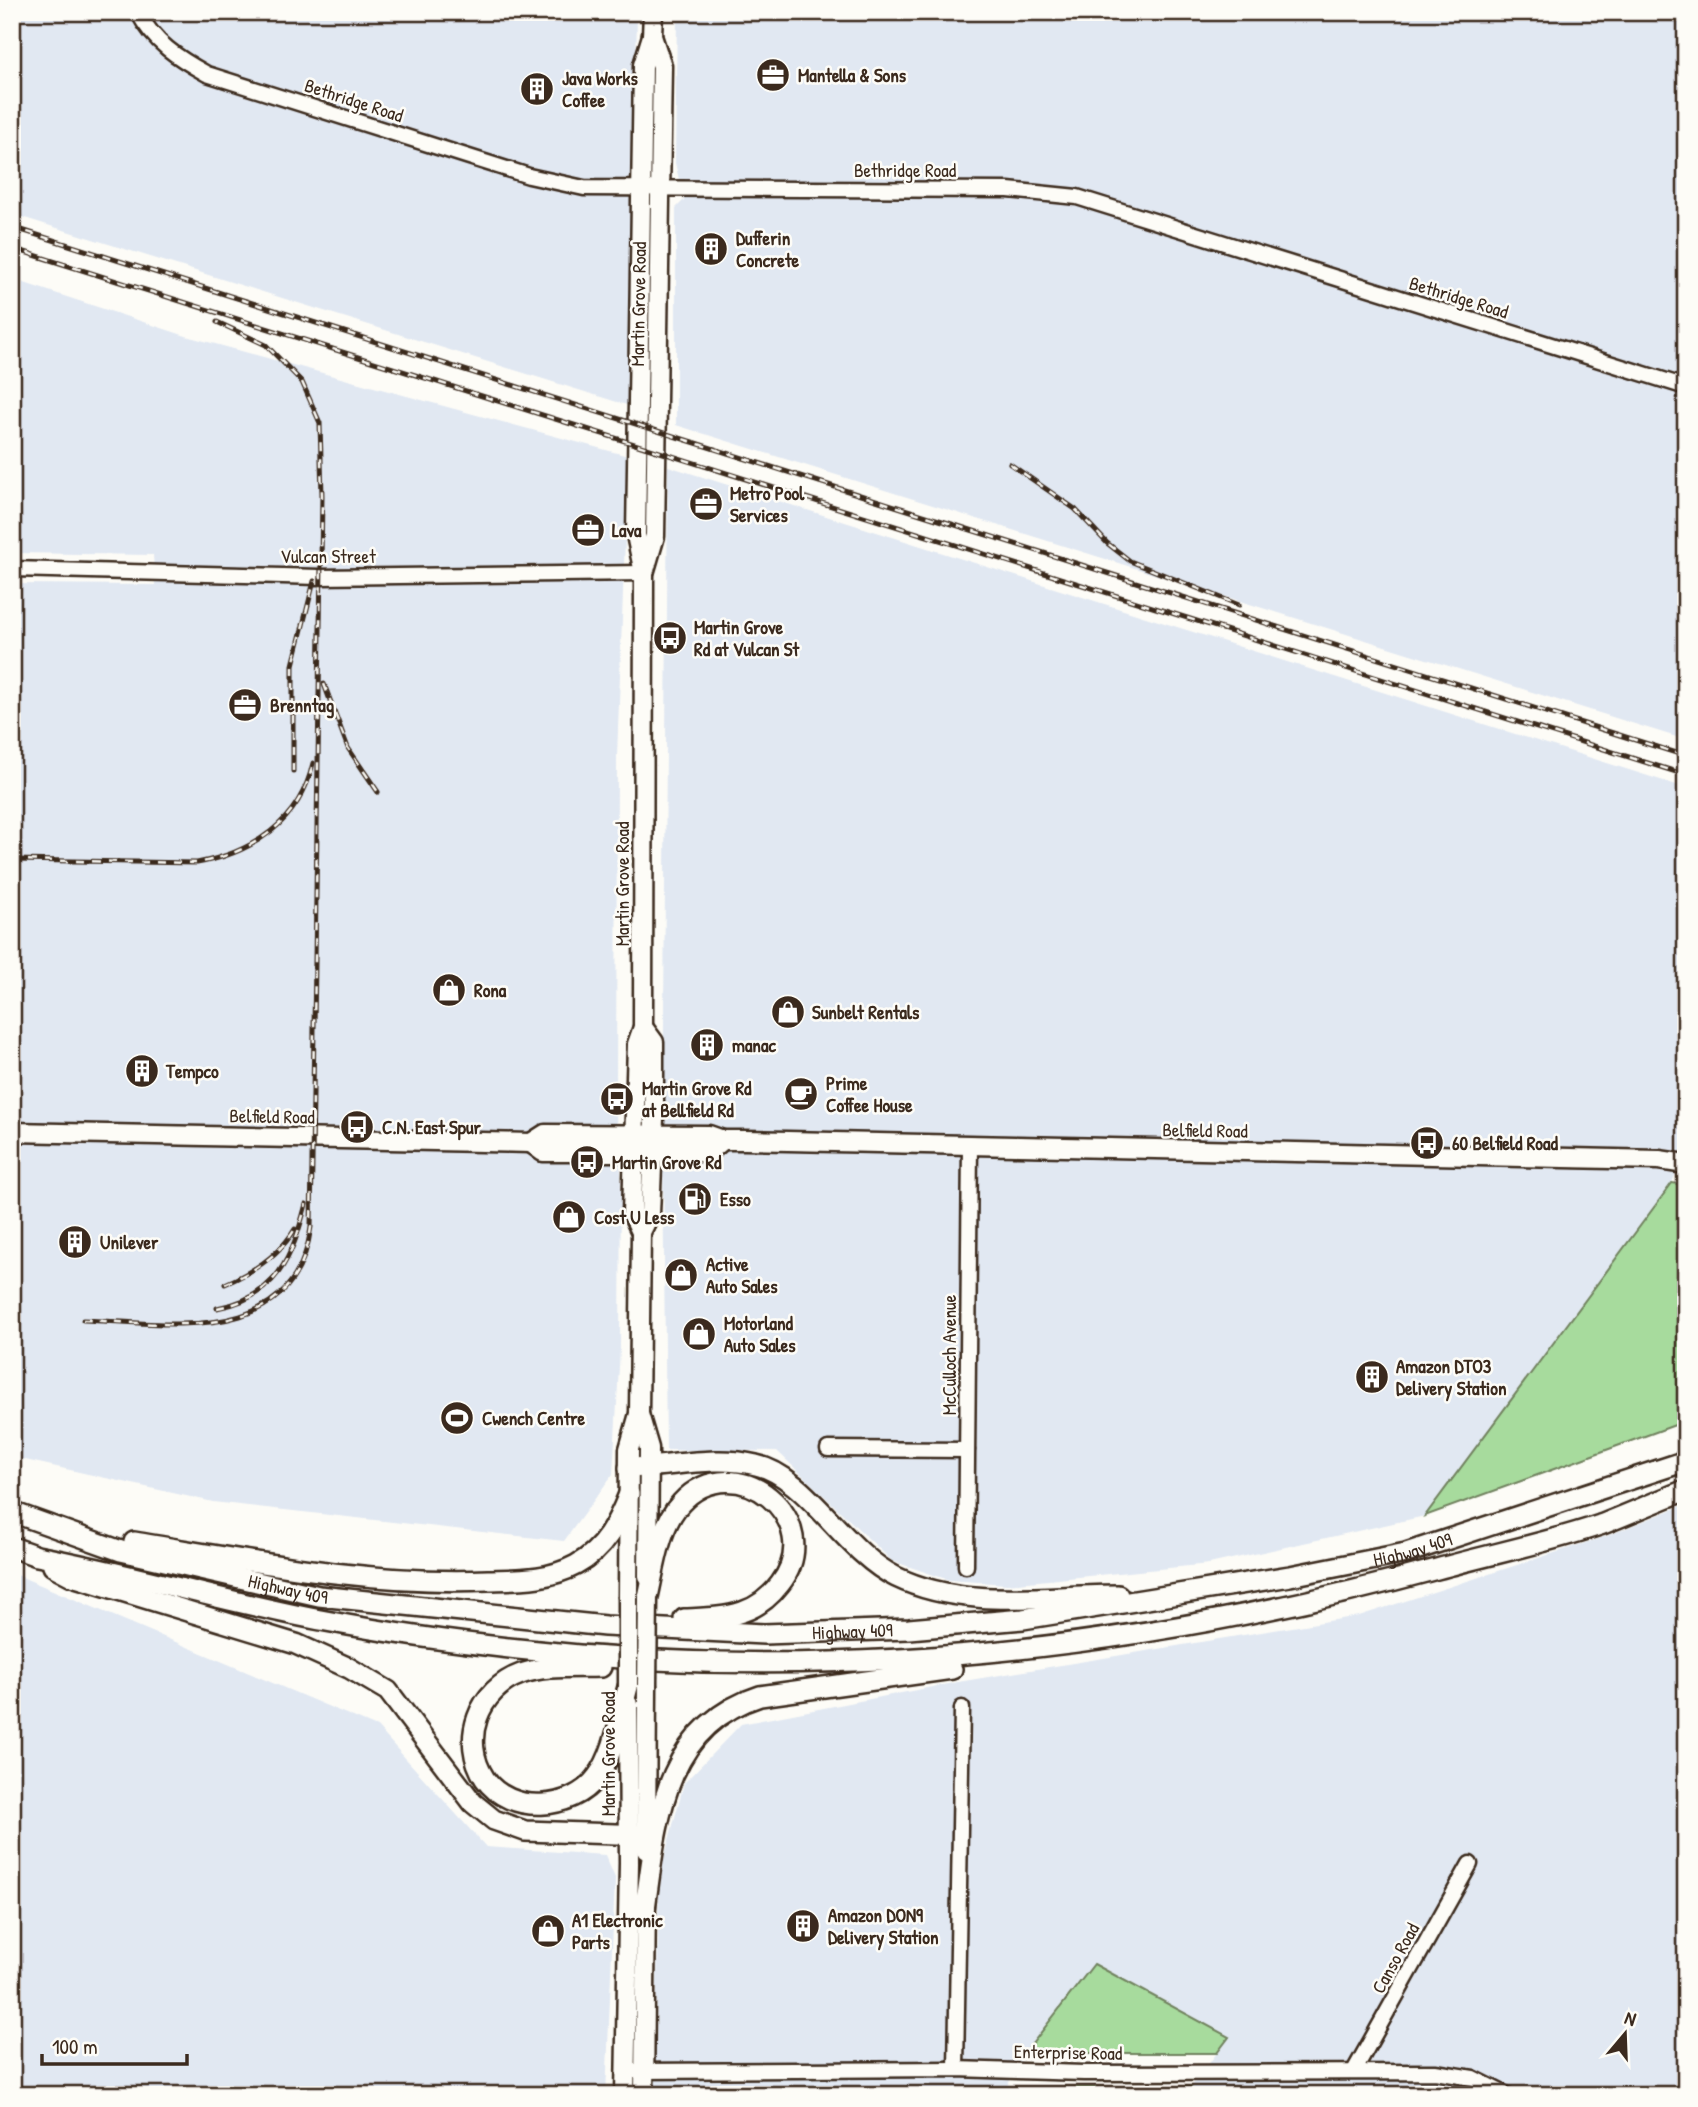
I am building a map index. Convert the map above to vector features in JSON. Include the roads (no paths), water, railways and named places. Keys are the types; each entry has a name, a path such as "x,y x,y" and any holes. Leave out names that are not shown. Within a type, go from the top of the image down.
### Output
{"highway":[{"path":"638,1467 727,1461 774,1470 789,1481 858,1553 895,1577 925,1589 998,1598 1185,1594"},
{"name":"Highway 409","path":"12,1512 95,1544 319,1595 605,1626 764,1634 908,1629 1023,1619 1185,1594 1406,1553 1686,1461"},
{"path":"605,1626 718,1617 744,1612 770,1598 785,1578 795,1554 795,1538 786,1517 772,1499 755,1486 732,1481 713,1483 697,1491 682,1502 674,1514 638,1597"},
{"name":"Highway 409","path":"12,1547 37,1556 325,1621 517,1649 705,1664 947,1658 1176,1628 1373,1587 1598,1525 1686,1490"},
{"path":"95,1544 132,1542 320,1573 453,1581 542,1578 574,1566 602,1545 618,1521 629,1494"},
{"path":"37,1556 72,1576 296,1644 349,1668 388,1692 473,1803 494,1820 525,1831 638,1835"},
{"path":"645,1909 656,1833 675,1770 694,1737 714,1717 734,1704 804,1688 1031,1658 1176,1628"},
{"path":"638,1687 602,1768 585,1789 558,1803 527,1805 504,1794 486,1781 477,1763 472,1742 476,1718 487,1698 502,1683 522,1674 548,1668 705,1664"}],"main road":[{"name":"Martin Grove Road","path":"638,1597 629,1494 638,1467 649,1448 639,1414 641,1232 650,1214 647,1141 637,1044 643,1027 645,573 655,536 651,187 643,65 652,36 653,12"},
{"name":"Belfield Road","path":"12,1132 531,1143 545,1134 647,1141 709,1152 723,1140 1659,1160 1686,1164"},
{"name":"Martin Grove Road","path":"641,1232 632,1213 634,1153 647,1141"},
{"name":"Belfield Road","path":"531,1143 543,1152 634,1153"},
{"name":"Martin Grove Road","path":"625,2095 638,1835 638,1467"},
{"name":"Martin Grove Road","path":"638,1835 645,1909 644,2095"}],"street":[{"name":"Bethridge Road","path":"138,12 148,31 174,56 207,74 529,176 584,188 1008,190 1077,197 1686,387"},
{"name":"Vulcan Street","path":"12,569 319,577 645,573"},
{"name":"McCulloch Avenue","path":"966,1566 970,1145"},
{"path":"828,1449 967,1450"},
{"path":"956,2069 962,1708"},
{"name":"Canso Road","path":"1354,2071 1470,1864"},
{"name":"Enterprise Road","path":"625,2072 956,2069 1084,2073 1435,2072 1473,2078 1507,2095"}],"railway":[{"path":"12,227 1686,756"},
{"path":"12,248 1686,775"},
{"path":"83,1320 190,1324 224,1320 255,1310 281,1293 300,1266 311,1227 322,496 320,423 302,382 266,345 217,322"},
{"path":"1010,464 1075,509 1107,543 1130,561 1239,605"},
{"path":"293,771 293,665 314,581"},
{"path":"324,684 348,748 378,792"},
{"path":"12,860 197,863 217,858 254,843 285,818 307,784 313,763"},
{"path":"217,1308 254,1295 279,1272 295,1241 306,1204"},
{"path":"225,1284 264,1262 289,1239 295,1229"}],"place":[{"name":"Mantella & Sons","path":"773,75"},
{"name":"Java Works Coffee","path":"537,89"},
{"name":"Dufferin Concrete","path":"711,249"},
{"name":"Metro Pool Services","path":"706,504"},
{"name":"Lava","path":"588,530"},
{"name":"Martin Grove Rd at Vulcan St","path":"670,638"},
{"name":"Brenntag","path":"245,705"},
{"name":"Rona","path":"449,990"},
{"name":"Sunbelt Rentals","path":"788,1012"},
{"name":"manac","path":"707,1045"},
{"name":"Tempco","path":"142,1071"},
{"name":"Prime Coffee House","path":"801,1094"},
{"name":"Martin Grove Rd at Bellfield Rd","path":"617,1099"},
{"name":"C.N. East Spur","path":"357,1127"},
{"name":"60 Belfield Road","path":"1427,1143"},
{"name":"Martin Grove Rd","path":"587,1162"},
{"name":"Esso","path":"695,1199"},
{"name":"Cost U Less","path":"569,1217"},
{"name":"Unilever","path":"75,1242"},
{"name":"Active Auto Sales","path":"681,1275"},
{"name":"Motorland Auto Sales","path":"699,1334"},
{"name":"Amazon DTO3 Delivery Station","path":"1372,1377"},
{"name":"Cwench Centre","path":"457,1418"},
{"name":"Amazon DON9 Delivery Station","path":"803,1926"},
{"name":"A1 Electronic Parts","path":"548,1931"}]}
